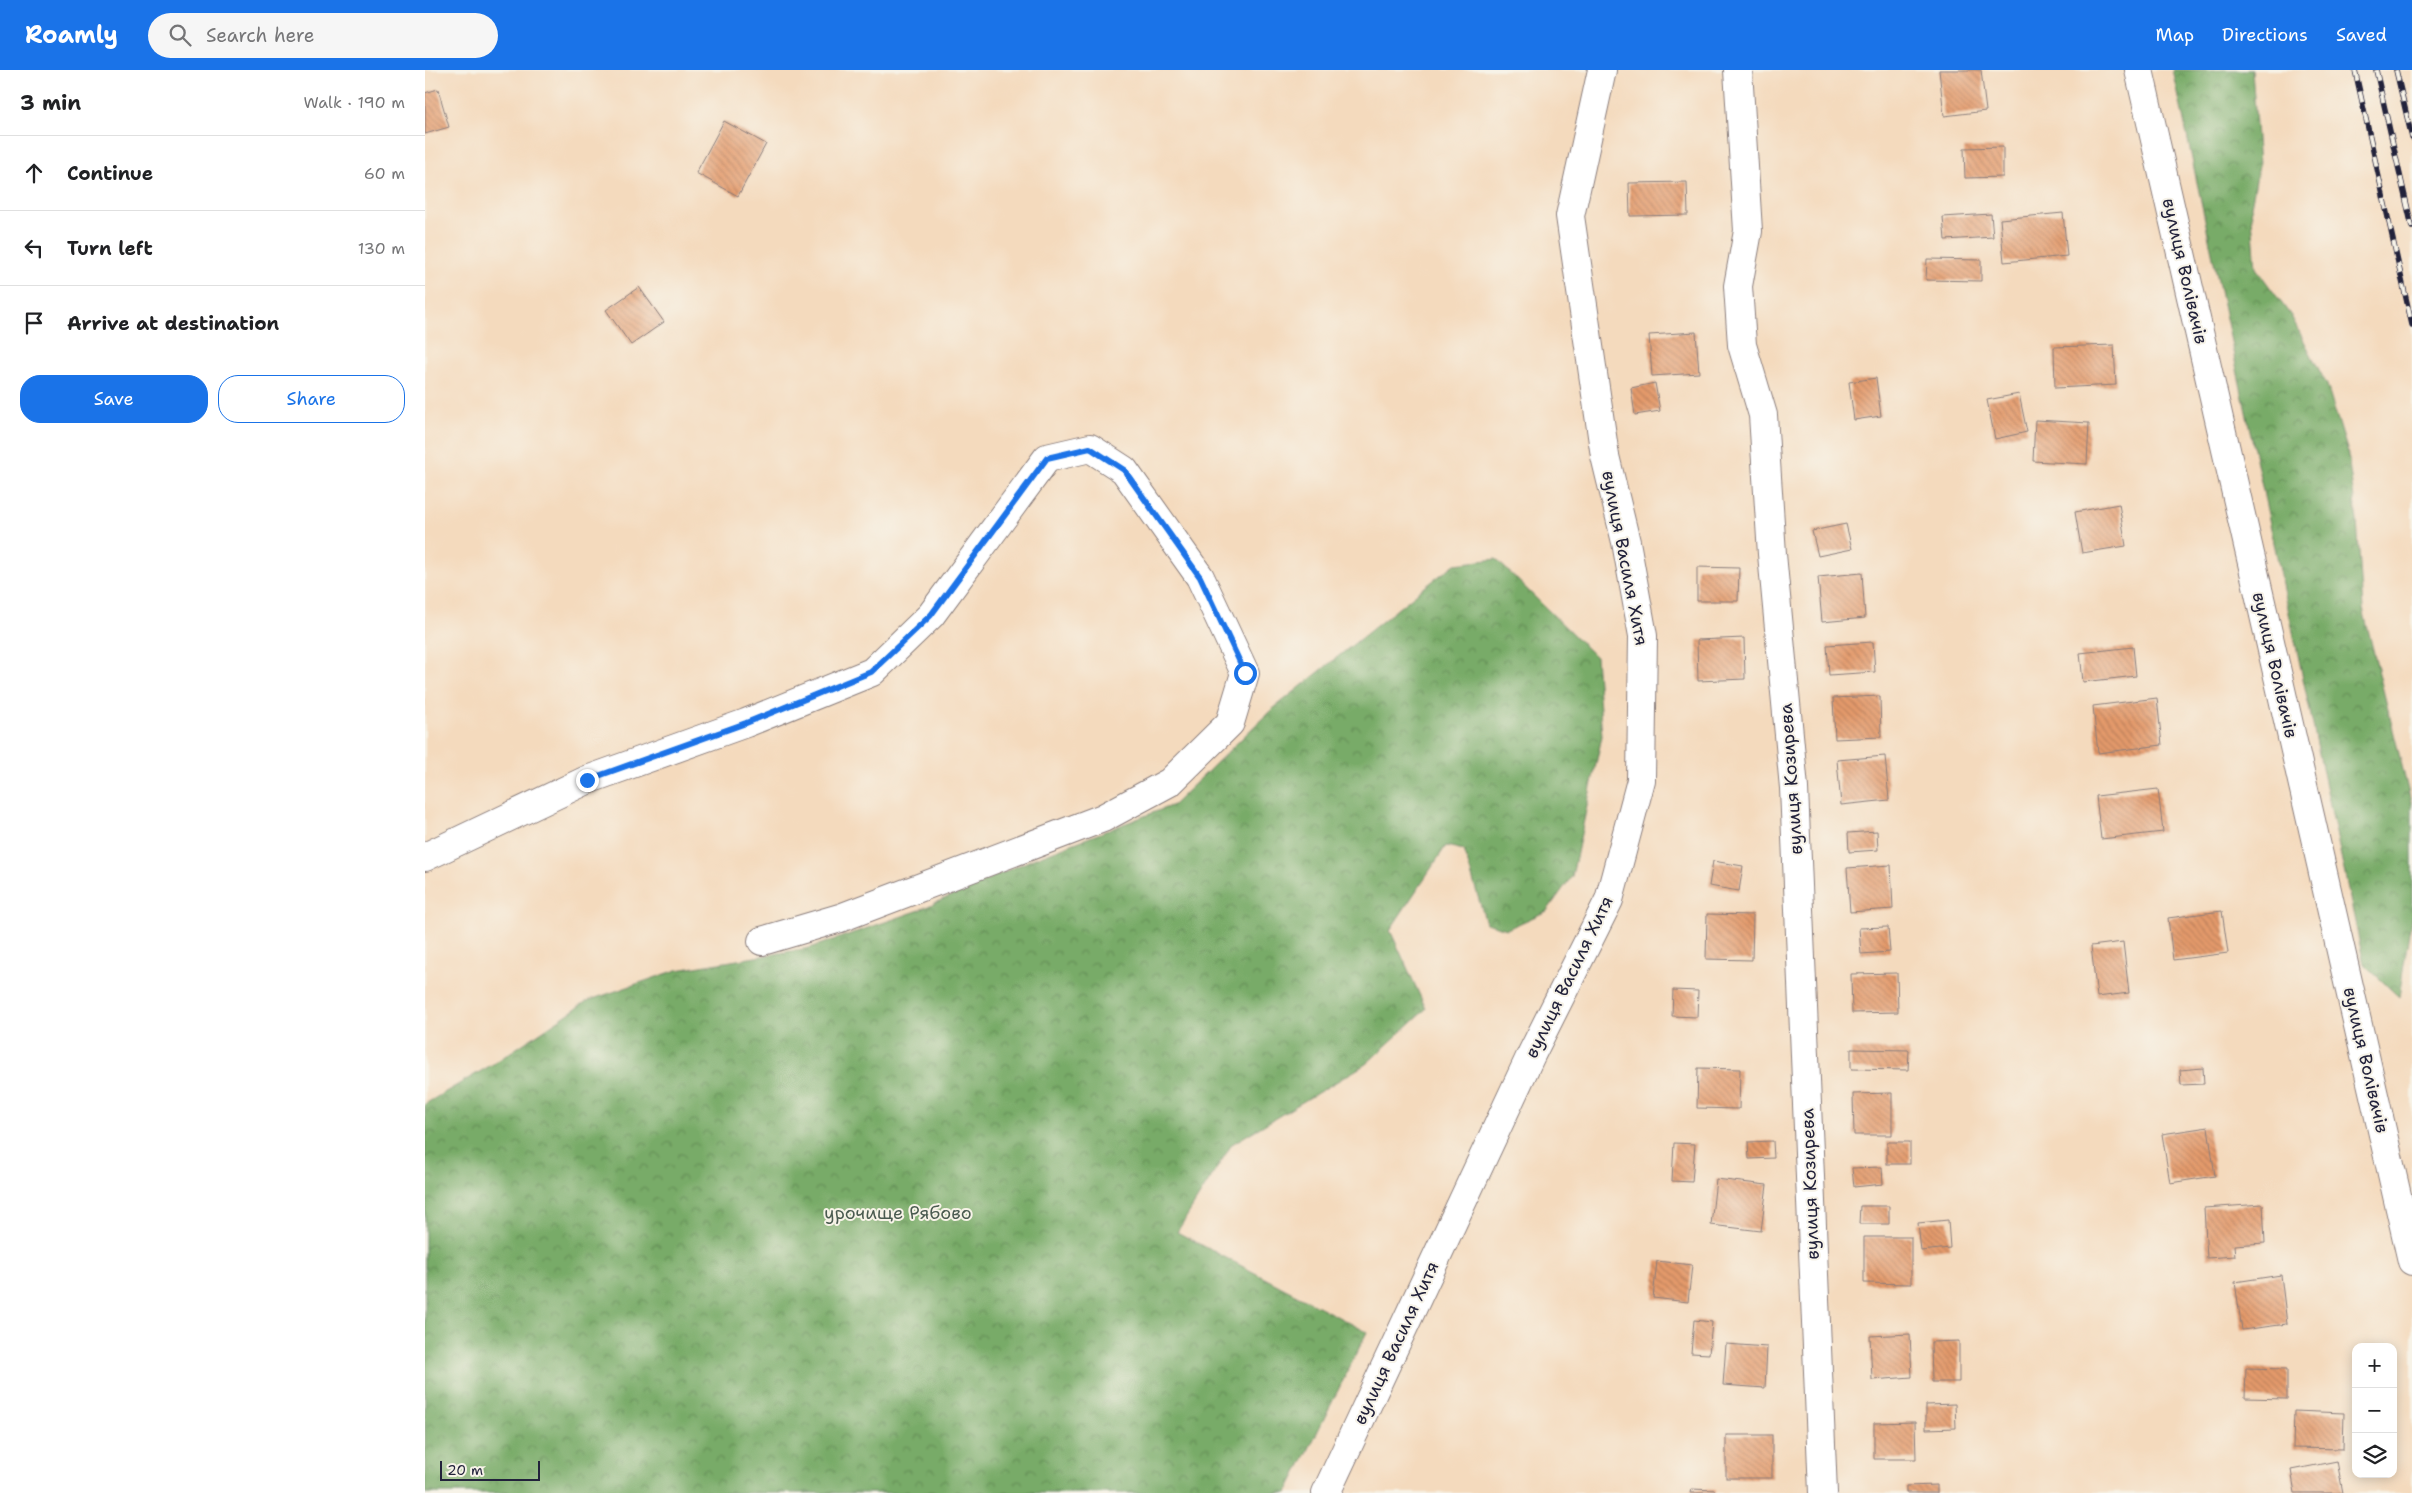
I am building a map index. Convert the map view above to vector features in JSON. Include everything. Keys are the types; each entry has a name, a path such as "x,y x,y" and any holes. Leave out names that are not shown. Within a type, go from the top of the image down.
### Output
{"street":[{"name":"вулиця Василя Хитя","path":"1326,1493 1531,1055 1609,900 1641,780 1643,636 1626,542 1605,456 1570,216 1602,70"},
{"name":"вулиця Козирева","path":"1738,70 1748,231 1738,286 1742,345 1763,415 1772,554 1794,788 1823,1493"},
{"name":"вулиця Волівачів","path":"2139,70 2412,1260"},
{"path":"425,856 587,780 746,723 871,672 931,615 1047,458 1090,448 1124,470 1200,577 1245,673 1230,723 1169,782 1103,818 840,918 762,941"}],"green space":[{"path":"2173,70 2252,70 2259,165 2251,206 2256,268 2291,316 2327,385 2347,449 2357,521 2363,609 2412,806 2412,913 2399,997 2364,964"},
{"name":"урочище Рябово","path":"1496,559 1596,657 1602,736 1572,876 1547,911 1507,929 1486,923 1464,850 1446,846 1390,930 1426,1009 1366,1064 1232,1144 1177,1232 1367,1332 1287,1493 425,1493 425,1104 493,1064 587,1001 677,970 810,948 917,911 1033,859 1173,805 1269,712 1455,564"}],"building":[{"path":"1939,70 1981,70 1986,111 1944,116"},
{"path":"438,89 449,127 425,134 425,93"},
{"path":"724,121 766,144 738,196 696,173"},
{"path":"2003,147 2003,177 1965,178 1964,148"},
{"path":"1687,182 1688,215 1630,216 1629,183"},
{"path":"2063,213 2067,256 2004,262 2000,219"},
{"path":"1991,214 1993,237 1945,240 1943,217"},
{"path":"1927,259 1981,260 1981,281 1926,280"},
{"path":"639,287 664,322 631,345 606,310"},
{"path":"1696,332 1699,373 1652,376 1649,335"},
{"path":"2114,345 2116,385 2055,388 2054,347"},
{"path":"1876,378 1881,416 1854,420 1849,382"},
{"path":"1655,383 1660,411 1635,415 1631,388"},
{"path":"2019,394 2027,432 1995,439 1987,400"},
{"path":"2035,420 2089,423 2087,464 2033,461"},
{"path":"2119,504 2126,546 2082,553 2075,512"},
{"path":"1846,524 1852,549 1818,556 1812,531"},
{"path":"1697,567 1739,568 1738,601 1697,601"},
{"path":"1862,573 1865,618 1822,622 1818,577"},
{"path":"1744,638 1745,679 1698,681 1697,640"},
{"path":"1873,642 1875,672 1829,675 1827,645"},
{"path":"2133,647 2136,676 2083,682 2080,653"},
{"path":"1880,696 1881,737 1835,739 1833,698"},
{"path":"2157,698 2162,745 2098,753 2093,706"},
{"path":"1885,756 1889,800 1841,805 1837,760"},
{"path":"2158,789 2163,832 2101,839 2096,796"},
{"path":"1877,831 1878,850 1849,852 1848,833"},
{"path":"1713,861 1743,866 1739,891 1709,886"},
{"path":"1891,865 1893,909 1850,912 1847,868"},
{"path":"2222,911 2228,953 2173,960 2168,918"},
{"path":"1707,914 1753,915 1752,960 1706,959"},
{"path":"1888,927 1890,952 1861,954 1859,928"},
{"path":"2123,942 2129,993 2097,997 2091,946"},
{"path":"1897,973 1898,1012 1852,1013 1851,974"},
{"path":"1673,990 1698,991 1697,1017 1672,1016"},
{"path":"1851,1049 1909,1050 1908,1070 1851,1069"},
{"path":"1698,1068 1740,1069 1739,1109 1697,1108"},
{"path":"2203,1068 2204,1084 2181,1085 2180,1070"},
{"path":"1892,1093 1892,1135 1854,1135 1853,1094"},
{"path":"2208,1127 2215,1176 2170,1183 2162,1134"},
{"path":"1773,1141 1774,1158 1749,1159 1748,1142"},
{"path":"1887,1142 1910,1142 1910,1164 1887,1164"},
{"path":"1674,1143 1695,1144 1692,1182 1672,1181"},
{"path":"1882,1167 1883,1184 1854,1187 1852,1168"},
{"path":"1716,1179 1767,1185 1761,1231 1711,1225"},
{"path":"2263,1204 2265,1243 2234,1245 2235,1256 2207,1258 2204,1208"},
{"path":"1860,1206 1889,1206 1889,1224 1859,1224"},
{"path":"1948,1220 1950,1248 1921,1251 1918,1223"},
{"path":"1864,1237 1911,1237 1911,1284 1864,1283"},
{"path":"1657,1261 1692,1265 1688,1302 1653,1298"},
{"path":"2281,1275 2287,1324 2242,1330 2235,1282"},
{"path":"1694,1320 1712,1322 1709,1354 1691,1353"},
{"path":"1910,1334 1912,1377 1872,1380 1870,1336"},
{"path":"1959,1341 1959,1382 1932,1382 1931,1342"},
{"path":"1726,1344 1767,1347 1765,1388 1723,1385"},
{"path":"2246,1368 2287,1369 2287,1399 2245,1398"},
{"path":"1955,1404 1956,1428 1926,1429 1926,1405"},
{"path":"2294,1411 2344,1413 2343,1449 2293,1448"},
{"path":"1915,1422 1916,1459 1874,1459 1874,1423"},
{"path":"1726,1435 1772,1435 1772,1478 1726,1478"},
{"path":"2337,1461 2343,1493 2295,1493 2291,1470"},
{"path":"1937,1485 1937,1493 1906,1493 1906,1486"},
{"path":"1691,1489 1715,1490 1715,1493 1690,1493"}],"railway":[{"path":"2355,70 2412,325"},
{"path":"2376,70 2412,227"},
{"path":"2396,70 2412,138"}],"route":[{"path":"587,780 746,723 871,672 931,615 1047,458 1090,448 1124,470 1200,577 1245,673"}]}
